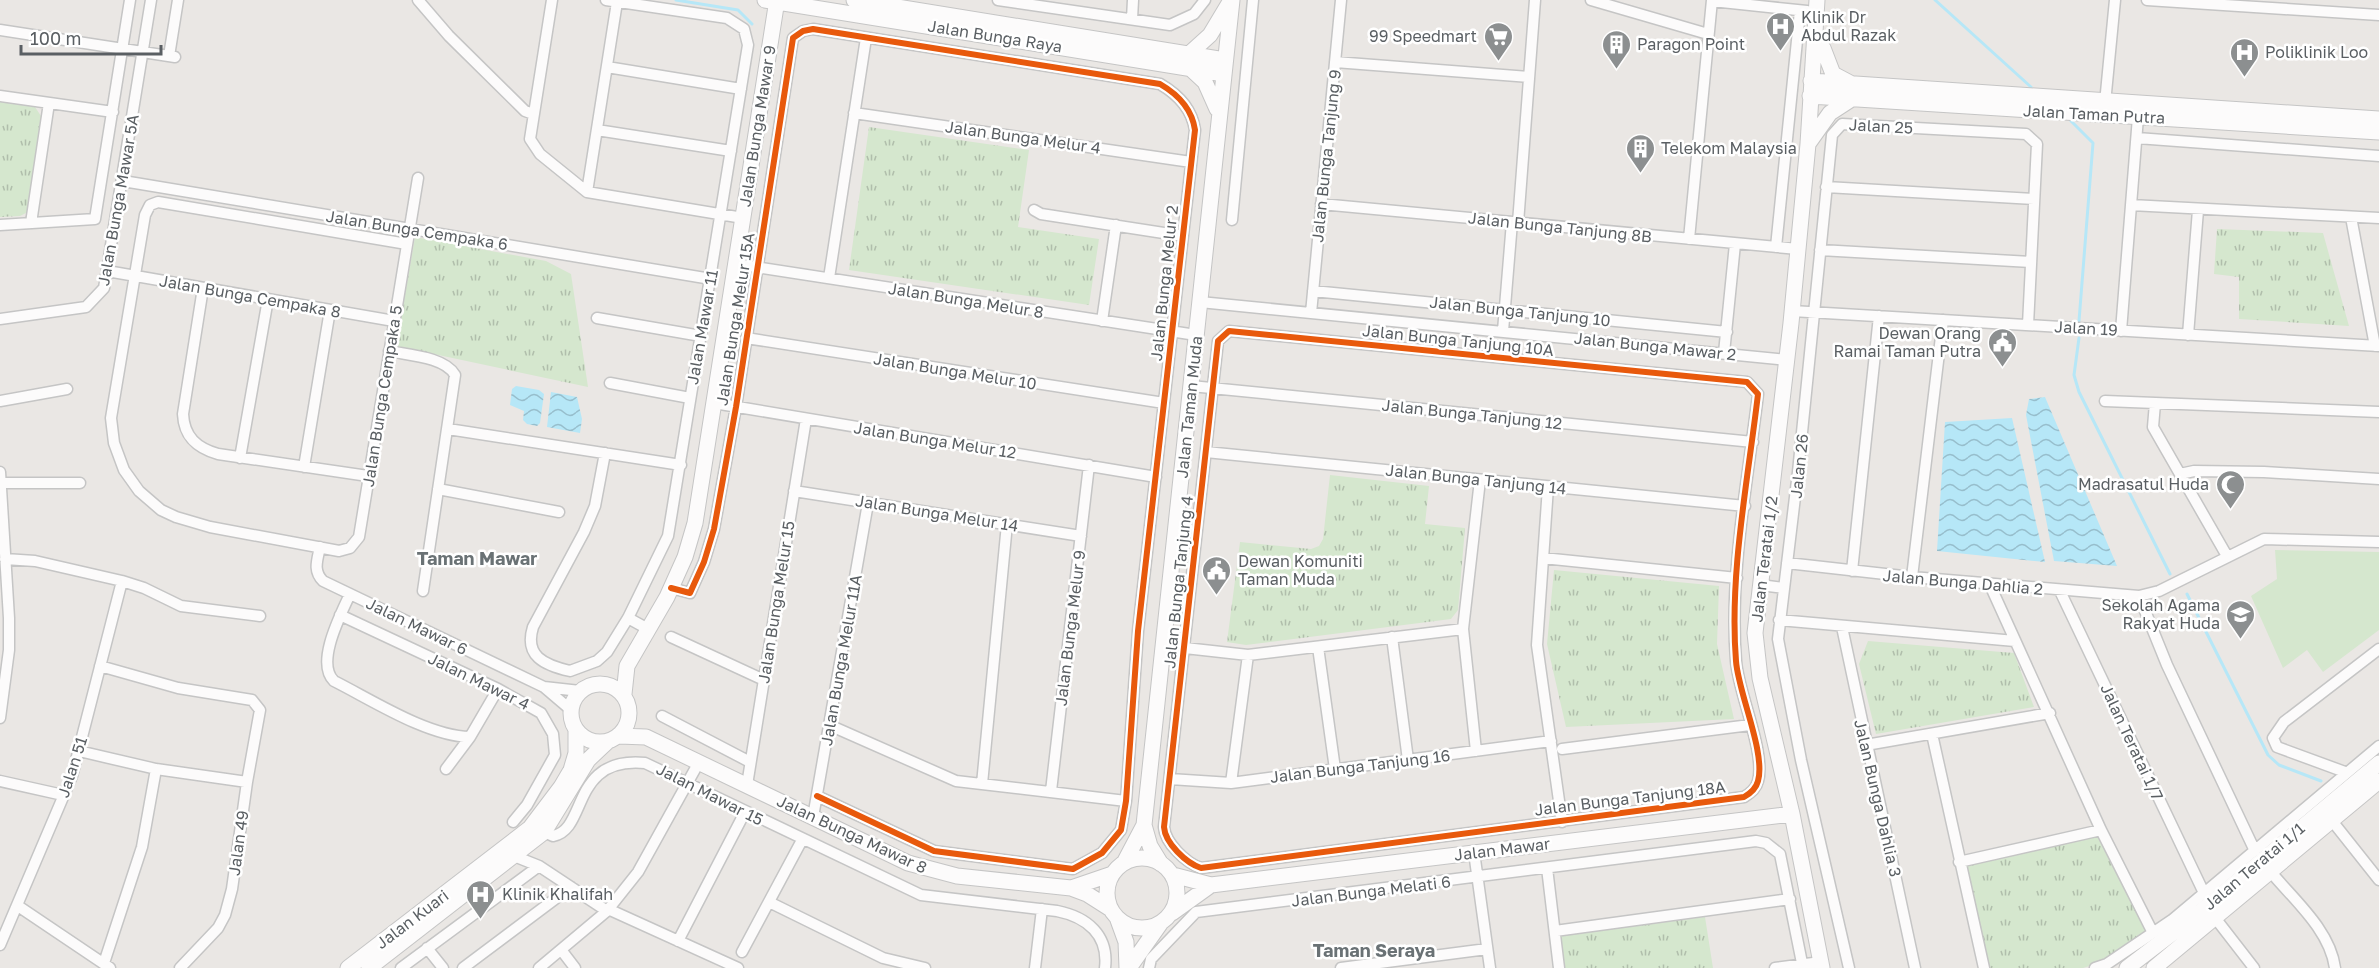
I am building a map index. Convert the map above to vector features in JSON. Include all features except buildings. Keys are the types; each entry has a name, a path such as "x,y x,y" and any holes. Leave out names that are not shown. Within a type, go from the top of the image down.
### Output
{"street":[{"path":"0,225 95,219 130,0"},
{"name":"Jalan Bunga Mawar 5A","path":"0,319 86,307 104,288 151,0"},
{"path":"0,30 172,57 178,0"},
{"path":"418,0 525,111 533,114"},
{"path":"552,0 530,139 540,154 587,192 743,218"},
{"path":"998,0 1170,25 1194,14 1205,0"},
{"path":"1132,19 1133,0"},
{"path":"1219,121 1216,102 1190,61 1214,30 1231,0"},
{"name":"Jalan Taman Muda","path":"1161,864 1150,846 1144,825 1231,0"},
{"path":"1232,220 1253,0"},
{"name":"Jalan Bunga Tanjung 9","path":"1311,313 1341,0"},
{"path":"1503,331 1535,0"},
{"path":"1591,0 1708,34"},
{"name":"Jalan Teratai 1/2","path":"1821,965 1792,814 1761,678 1755,633 1788,360 1808,144 1823,48 1827,0"},
{"path":"2105,103 2115,0"},
{"path":"2147,0 2379,15"},
{"path":"587,192 607,68 612,1"},
{"name":"Jalan Mawar 11","path":"605,453 595,506 577,548 533,627 529,640 531,651 540,660 570,671 597,661 607,652 628,618 668,536 748,45 744,29 727,18 612,1"},
{"name":"Jalan Bunga Raya","path":"773,1 853,7 938,7 1190,61"},
{"name":"Jalan Bunga Mawar 9","path":"624,694 627,666 685,557 695,523 743,218 773,1"},
{"path":"1689,239 1712,1 1800,11 1817,6"},
{"name":"Jalan Teratai 1/2","path":"1815,89 1817,6"},
{"path":"849,35 853,7"},
{"name":"Jalan Bunga Raya","path":"853,7 1224,67"},
{"path":"1776,248 1800,11"},
{"name":"Jalan Bunga Melur 2","path":"803,31 813,29 1160,84 1179,97 1191,114 1195,130 1138,631 1126,801 1121,830 1102,853 1073,869 940,852 921,846 817,796"},
{"name":"Jalan Bunga Melur 15A","path":"670,588 690,593 704,562 714,529 736,407 793,38 803,31"},
{"path":"829,278 866,38"},
{"path":"1808,144 1830,113 1853,93 1833,74 1823,48"},
{"path":"1335,63 1529,77"},
{"path":"607,68 741,89"},
{"name":"Jalan Taman Putra","path":"1815,89 2138,117 2379,132"},
{"name":"Jalan Taman Putra","path":"1853,93 2105,103 2379,119"},
{"path":"0,96 113,112"},
{"path":"31,223 49,103"},
{"name":"Jalan Bunga Melur 4","path":"854,112 1191,162"},
{"path":"2121,331 2138,117"},
{"name":"Jalan 25","path":"1815,312 1832,135 1842,124 2026,134 2037,144 2034,199"},
{"path":"597,130 731,151"},
{"path":"2137,138 2379,156"},
{"name":"Jalan Bunga Cempaka 5","path":"320,547 339,551 350,548 359,537 418,178"},
{"name":"Jalan Bunga Cempaka 6","path":"123,181 167,184 711,279"},
{"path":"1826,187 2034,199 2028,325"},
{"path":"320,547 190,523 161,510 132,482 118,456 111,418 145,215 150,205 158,202 407,244"},
{"name":"Jalan Bunga Tanjung 8B","path":"1321,204 1798,249"},
{"path":"2131,205 2379,218"},
{"path":"1034,210 1041,214 1183,236"},
{"path":"2188,335 2198,210"},
{"path":"2351,217 2377,346"},
{"path":"1102,321 1116,225"},
{"path":"1724,353 1735,244"},
{"path":"1820,250 2031,262"},
{"name":"Jalan Bunga Melur 8","path":"736,264 1196,335"},
{"name":"Jalan Bunga Cempaka 8","path":"107,271 394,321"},
{"path":"203,288 183,423 186,432 197,445 218,454 240,458 368,476"},
{"name":"Jalan Bunga Tanjung 10","path":"1313,291 1726,332"},
{"path":"240,458 268,299"},
{"name":"Jalan Bunga Mawar 2","path":"1200,302 1788,360"},
{"path":"304,467 330,310"},
{"name":"Jalan 19","path":"1792,310 2377,346"},
{"name":"Jalan 26","path":"1779,620 1815,312"},
{"path":"1852,571 1879,316"},
{"path":"597,318 701,336"},
{"path":"1912,578 1943,320"},
{"name":"Jalan Bunga Tanjung 10A","path":"1212,388 1218,341 1229,331 1747,382"},
{"name":"Jalan Bunga Melur 10","path":"746,338 1164,403"},
{"path":"389,351 451,368 455,375 423,591"},
{"name":"Jalan Bunga Tanjung 18A","path":"1201,868 1744,797 1755,788 1759,779 1759,760 1736,662 1737,578 1758,394 1747,382"},
{"path":"610,383 690,398"},
{"name":"Jalan Bunga Tanjung 12","path":"1191,386 1753,442"},
{"name":"Jalan Bunga Tanjung 4","path":"1201,868 1190,862 1166,838 1164,827 1212,388"},
{"path":"0,401 67,389"},
{"path":"2105,401 2379,412"},
{"name":"Jalan Bunga Melur 12","path":"714,403 1156,477"},
{"path":"2155,403 2153,427 2227,556"},
{"name":"Jalan Bunga Melur 15","path":"747,785 806,419"},
{"path":"448,429 681,465"},
{"name":"Jalan Bunga Tanjung 14","path":"1206,452 1745,506"},
{"name":"Jalan Bunga Melur 9","path":"1051,791 1089,465"},
{"path":"2181,474 2194,471 2252,472 2379,479"},
{"path":"0,718 4,651 5,559 1,478 80,483"},
{"path":"1476,751 1463,629 1480,480"},
{"path":"1548,487 1537,645 1562,822"},
{"path":"438,489 559,512"},
{"name":"Jalan Bunga Melur 14","path":"794,491 1081,536"},
{"name":"Jalan Bunga Melur 11A","path":"813,817 868,503"},
{"path":"982,784 1007,524"},
{"path":"2255,851 2167,665 2139,596 2159,591 2264,540 2379,542"},
{"name":"Jalan Mawar 6","path":"320,547 317,575 323,581 544,687 571,710"},
{"path":"1543,558 1737,578"},
{"path":"5,559 35,561 122,581 144,588 181,606 260,616"},
{"name":"Jalan Bunga Dahlia 2","path":"1787,563 1912,578 2139,596"},
{"name":"Jalan 51","path":"0,945 18,906 79,751 122,581"},
{"path":"1760,585 1784,588"},
{"path":"1990,585 2014,641 2050,713 2101,830 2153,933"},
{"name":"Jalan Teratai 1/7","path":"2060,591 2204,893"},
{"path":"350,594 340,615 326,666 328,675 334,681 420,723 450,735 470,737"},
{"name":"Jalan Mawar 4","path":"340,615 498,689 541,712 553,734 556,747 552,764 515,820 536,834"},
{"path":"628,618 648,629"},
{"path":"1779,620 2014,641"},
{"name":"Jalan Teratai 1/2","path":"1779,620 1780,652 1801,760 1849,968"},
{"name":"Jalan Bunga Dahlia 3","path":"1842,627 1916,968"},
{"path":"1185,648 1248,655 1463,629"},
{"path":"1736,633 1755,633"},
{"path":"671,637 764,680"},
{"path":"1392,637 1408,760"},
{"path":"1318,647 1335,769"},
{"path":"2345,772 2277,747 2273,738 2284,722 2379,649"},
{"path":"1231,783 1248,655"},
{"name":"Jalan 49","path":"100,666 178,688 250,700 256,703 260,710 232,889 225,915 218,928 180,968"},
{"name":"Jalan Bunga Mawar 9","path":"603,683 627,666"},
{"path":"630,710 626,728 613,739 590,740 576,729 571,710 580,691 595,684 610,685 624,694 630,710 646,737"},
{"name":"Jalan Mawar 6","path":"544,687 580,691"},
{"path":"446,769 470,737 498,689"},
{"path":"1866,745 2050,713"},
{"path":"662,716 750,762"},
{"path":"1562,749 1750,724"},
{"path":"829,725 956,781 1126,801"},
{"name":"Jalan Kuari","path":"348,968 536,834 571,770 576,753 576,729"},
{"path":"1932,734 1984,968"},
{"name":"Jalan Bunga Mawar 8","path":"613,739 646,737 908,863 932,871 1071,888 1114,914"},
{"name":"Jalan Kuari","path":"369,968 514,856 536,834 588,760 613,739"},
{"name":"Jalan Bunga Tanjung 16","path":"1170,779 1231,783 1551,741"},
{"path":"2095,968 2107,964 2153,933 2255,851 2345,772 2379,746"},
{"path":"79,751 156,769 247,782"},
{"path":"538,968 562,951 608,910 652,850 699,762"},
{"name":"Jalan Mawar 15","path":"536,834 553,836 563,831 575,814 591,781 599,772 617,765 645,763 921,895 1041,909 1075,916 1103,939 1106,947 1105,968"},
{"name":"Jalan Teratai 1/1","path":"2156,968 2270,871 2379,763"},
{"path":"18,906 107,965 145,837 156,769"},
{"path":"0,781 63,795"},
{"name":"Jalan Teratai 1/1","path":"2127,968 2328,814 2379,782"},
{"path":"678,940 745,812"},
{"name":"Jalan Mawar","path":"1173,875 1211,885 1792,814"},
{"path":"2328,814 2379,880"},
{"path":"1575,820 1578,840"},
{"name":"Jalan Taman Muda","path":"1118,868 1144,825"},
{"path":"1959,862 2101,830"},
{"path":"536,834 539,866"},
{"path":"742,952 802,840"},
{"name":"Jalan Bunga Melati 6","path":"1149,968 1151,959 1196,912 1756,841 1766,843 1780,854 1790,900"},
{"path":"1474,852 1490,968"},
{"path":"514,856 539,866 608,910 738,968"},
{"path":"1143,858 1161,864 1173,875 1177,898 1172,913 1160,924 1128,968 1126,942 1114,914 1107,885 1118,868 1143,858"},
{"path":"401,968 539,866"},
{"name":"Jalan Bunga Mawar 8","path":"1071,888 1118,868"},
{"path":"1547,868 1560,968"},
{"path":"2270,871 2324,936 2332,948 2335,968"},
{"name":"Jalan Mawar","path":"1172,913 1211,885"},
{"path":"463,968 572,886"},
{"path":"1555,931 1790,900 1803,966"},
{"path":"769,902 881,963 925,968"},
{"path":"1035,968 1041,909"},
{"path":"1114,914 1134,928 1143,929 1160,924"},
{"path":"2216,919 2254,968"},
{"path":"427,948 443,968"},
{"path":"1341,968 1487,950"},
{"path":"562,951 575,968"},
{"path":"1776,968 1821,965"}],"green space":[{"path":"0,102 35,107 41,116 28,212 20,216 0,217"},
{"path":"869,127 1029,150 1018,227 1099,239 1089,305 849,270"},
{"path":"2217,229 2323,233 2349,326 2239,319 2239,277 2214,274"},
{"path":"415,237 546,261 571,274 588,387 396,346"},
{"path":"1330,475 1429,486 1425,524 1465,528 1458,610 1451,619 1246,645 1227,642 1240,542 1311,549 1319,546 1323,539"},
{"path":"2275,550 2379,552 2379,630 2323,672 2307,650 2283,668 2251,596 2277,579"},
{"path":"1554,570 1719,586 1717,644 1734,719 1566,727 1547,644"},
{"path":"1868,641 2014,653 2034,707 1876,734 1859,664"},
{"path":"2099,835 2148,932 2106,961 2083,968 1988,968 1964,865"},
{"path":"1705,917 1713,968 1562,968 1559,936"}],"water":[{"path":"516,386 539,390 544,394 540,423 537,426 527,424 523,420 524,411 510,405 512,389"},
{"path":"551,392 577,397 582,419 580,433 547,427"},
{"path":"2045,397 2117,566 2054,561 2026,415 2029,399"},
{"path":"2012,418 2045,562 1937,551 1945,422"}],"waterway":[{"path":"676,0 738,10 752,24"},
{"path":"1935,0 2031,87"},
{"path":"2071,121 2093,143 2079,321"},
{"path":"2079,338 2074,375 2079,392 2170,574"},
{"path":"2187,594 2268,755 2279,765 2321,781"}],"cycle path":[{"path":"671,588 690,593 704,562 714,529 736,407 793,38 803,31 813,29 1160,84 1179,98 1188,109 1195,130 1138,631 1126,801 1121,830 1102,853 1073,869 934,851 817,796"},
{"path":"1229,331 1747,382 1758,394 1737,561 1735,628 1738,674 1758,755 1758,781 1753,790 1744,797 1201,868 1183,857 1172,846 1164,827 1218,341 1229,331"}],"place":[{"name":"Klinik Dr Abdul Razak","path":"1780,52"},
{"name":"99 Speedmart","path":"1498,62"},
{"name":"Paragon Point","path":"1616,70"},
{"name":"Poliklinik Loo","path":"2244,78"},
{"name":"Telekom Malaysia","path":"1640,174"},
{"name":"Dewan Orang Ramai Taman Putra","path":"2002,368"},
{"name":"Madrasatul Huda","path":"2230,510"},
{"name":"Dewan Komuniti Taman Muda","path":"1217,596"},
{"name":"Sekolah Agama Rakyat Huda","path":"2241,640"},
{"name":"Klinik Khalifah","path":"481,920"}],"district":[{"name":"Taman Mawar","path":"477,559"},
{"name":"Taman Seraya","path":"1374,951"}]}
